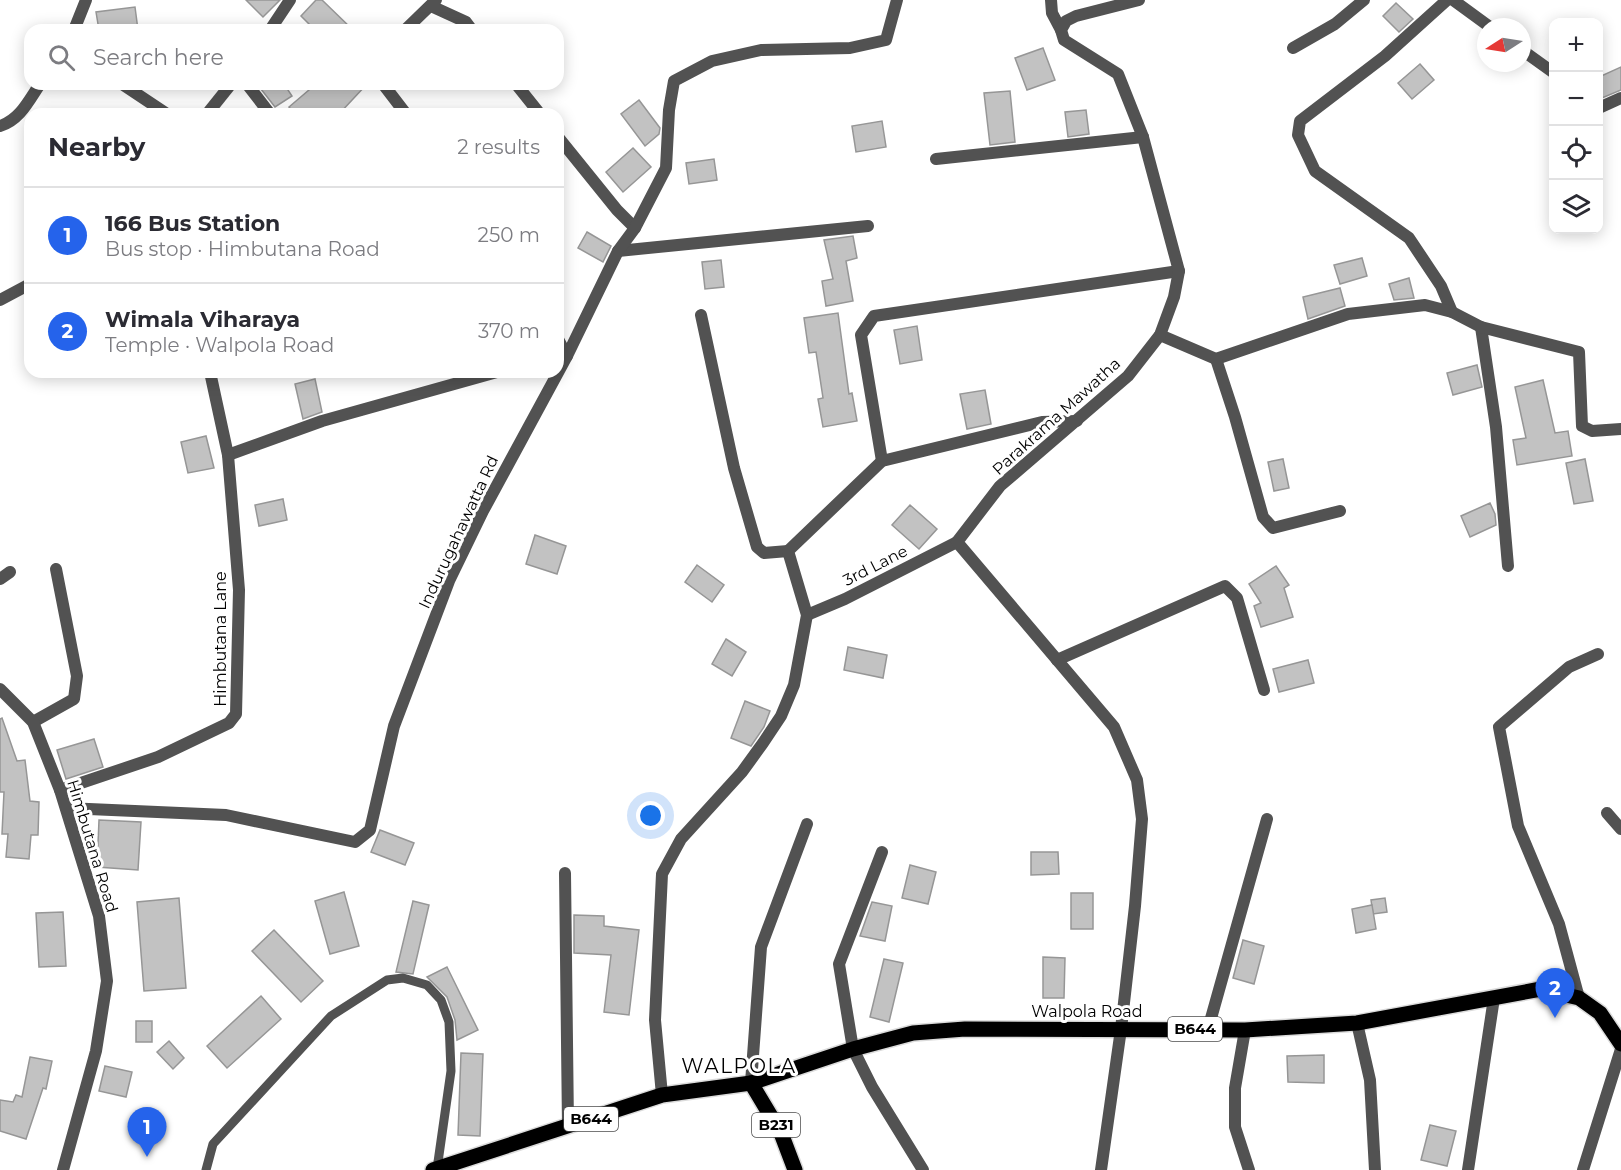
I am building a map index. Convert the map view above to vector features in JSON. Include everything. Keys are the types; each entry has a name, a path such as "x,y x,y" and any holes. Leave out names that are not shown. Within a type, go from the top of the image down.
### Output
{"main road":[{"name":"Walpola Road","path":"751,1083 853,1049 913,1033 966,1029 1245,1030 1357,1023 1540,989 1579,998 1600,1013 1621,1044"},
{"name":"B644","path":"435,1170 662,1095 751,1083"},
{"name":"B231","path":"751,1083 781,1133 795,1170"}],"street":[{"path":"76,24 86,0"},
{"path":"274,24 290,0"},
{"name":"Indurugahawatta Rd","path":"564,355 618,251 635,228 666,168 669,110 675,81 712,61 762,50 850,48 886,40 897,0"},
{"path":"1051,0 1052,13 1061,30"},
{"path":"1061,30 1066,21 1076,16 1139,0"},
{"path":"1293,48 1335,24 1364,0"},
{"path":"1447,0 1385,56 1300,121 1298,135 1315,171 1409,238 1442,286 1452,312"},
{"path":"1453,0 1478,18"},
{"path":"411,24 433,3 467,24"},
{"name":"Parakrama Mawatha","path":"957,542 1000,486 1128,376 1160,335 1174,297 1179,271 1143,137 1118,74 1064,40 1061,30"},
{"path":"1531,56 1553,72"},
{"path":"24,108 36,90"},
{"path":"131,90 158,108"},
{"path":"212,108 226,90"},
{"path":"252,90 265,108"},
{"path":"388,90 401,108"},
{"path":"521,90 535,108"},
{"path":"1603,106 1621,98"},
{"path":"0,126 9,123 24,108"},
{"path":"936,159 1143,137"},
{"path":"564,144 617,210 635,228"},
{"path":"618,251 868,226"},
{"path":"882,462 861,335 874,316 1179,271"},
{"path":"0,300 24,287"},
{"path":"1160,335 1215,359 1348,314 1425,305 1452,312 1481,327 1578,352 1582,426 1593,431 1621,429"},
{"path":"701,315 734,468 757,547 764,553 788,551 882,462 1042,422 1077,421"},
{"path":"1481,327 1496,427 1508,566"},
{"path":"1215,359 1235,417 1263,517 1274,528 1340,511"},
{"name":"Himbutana Lane","path":"60,790 158,757 229,723 236,714 239,590 228,455 211,378"},
{"path":"228,455 322,421 459,378"},
{"name":"Indurugahawatta Rd","path":"66,808 226,815 355,842 370,830 394,726 449,581 552,378"},
{"path":"957,542 1114,727 1137,780 1142,819 1121,1029 1101,1170"},
{"name":"3rd Lane","path":"807,615 845,599 957,542"},
{"path":"662,1095 655,1020 662,874 681,839 742,772 781,716 794,685 807,615 788,551"},
{"path":"33,722 74,699 77,676 56,568"},
{"path":"1057,660 1225,586 1237,598 1264,690"},
{"path":"1579,998 1559,924 1518,826 1499,727 1569,667 1598,654"},
{"name":"Himbutana Road","path":"0,689 33,722 60,790 99,916 107,981 96,1051 63,1170"},
{"path":"1606,813 1621,829"},
{"path":"1208,1029 1267,819"},
{"path":"751,1083 761,947 807,824"},
{"path":"882,852 839,964 853,1049 872,1087 923,1170"},
{"path":"565,873 568,1126"},
{"path":"1468,1170 1494,998"},
{"path":"1357,1023 1370,1080 1375,1170"},
{"path":"1245,1030 1235,1088 1235,1127 1249,1170"},
{"path":"1583,1170 1621,1049"}],"lane":[{"path":"206,1170 213,1144 331,1016 387,980 403,978 427,985 441,1000 449,1022 451,1071 435,1170"}],"building":[{"path":"246,0 280,0 263,17"},
{"path":"316,0 322,0 347,24 309,24 301,16"},
{"path":"1396,3 1413,19 1399,32 1383,16"},
{"path":"135,7 137,24 98,24 96,12"},
{"path":"1043,48 1055,80 1027,90 1015,58"},
{"path":"1420,64 1434,80 1412,99 1398,83"},
{"path":"1621,67 1621,90 1603,98 1603,75"},
{"path":"262,90 288,90 292,96 275,107"},
{"path":"309,90 361,90 345,108 289,107"},
{"path":"1010,91 1015,142 990,145 984,93"},
{"path":"639,100 660,128 659,134 645,146 621,114"},
{"path":"1086,110 1089,134 1068,137 1065,112"},
{"path":"882,121 886,147 856,152 852,126"},
{"path":"633,148 651,167 623,192 606,172"},
{"path":"714,159 717,180 689,184 686,163"},
{"path":"587,232 611,246 603,262 578,248"},
{"path":"853,236 857,258 846,261 853,301 826,306 822,281 833,279 824,240"},
{"path":"1362,258 1367,276 1340,284 1334,265"},
{"path":"721,260 724,287 705,289 702,262"},
{"path":"1409,278 1414,298 1394,300 1389,284"},
{"path":"1340,288 1345,306 1308,319 1303,297"},
{"path":"838,313 849,394 852,393 857,421 823,427 818,399 823,398 816,352 809,353 804,318"},
{"path":"917,326 922,360 900,364 894,330"},
{"path":"1477,365 1482,387 1453,395 1447,373"},
{"path":"315,379 322,412 303,419 295,384"},
{"path":"1543,380 1555,433 1568,431 1572,456 1517,465 1513,440 1526,438 1515,387"},
{"path":"985,390 991,424 967,429 960,394"},
{"path":"206,436 214,468 188,473 181,442"},
{"path":"1283,459 1289,488 1274,491 1268,462"},
{"path":"1585,459 1593,501 1574,504 1566,463"},
{"path":"283,499 287,520 259,526 255,505"},
{"path":"1490,503 1495,514 1496,525 1470,537 1461,516"},
{"path":"910,505 937,529 919,549 892,525"},
{"path":"535,535 566,546 557,574 526,564"},
{"path":"697,565 724,585 712,602 685,582"},
{"path":"1276,566 1289,585 1284,588 1293,617 1261,627 1254,606 1261,603 1249,584"},
{"path":"726,639 746,652 732,676 712,664"},
{"path":"848,647 887,655 883,678 844,670"},
{"path":"1308,660 1314,683 1279,692 1273,669"},
{"path":"745,701 770,711 764,727 751,746 731,738"},
{"path":"2,718 17,761 25,760 30,801 39,802 38,835 31,835 29,859 6,857 8,834 2,834 4,792 0,792 0,719"},
{"path":"94,739 103,767 66,779 57,750"},
{"path":"99,820 141,822 138,870 97,867"},
{"path":"380,830 414,843 405,865 371,852"},
{"path":"1031,852 1058,852 1059,874 1031,875"},
{"path":"910,865 936,872 928,904 902,898"},
{"path":"344,892 359,946 330,954 315,901"},
{"path":"1071,893 1093,893 1093,929 1071,929"},
{"path":"179,898 186,988 144,991 137,902"},
{"path":"1385,898 1387,912 1373,914 1371,900"},
{"path":"413,901 429,905 413,974 396,972"},
{"path":"872,902 892,906 885,941 860,936"},
{"path":"1372,905 1376,929 1356,933 1352,909"},
{"path":"63,912 66,966 39,967 36,913"},
{"path":"574,915 604,916 604,926 639,930 629,1015 604,1012 611,955 574,953"},
{"path":"274,930 323,981 301,1002 252,951"},
{"path":"1243,940 1264,946 1254,984 1233,978"},
{"path":"1043,957 1065,958 1064,998 1043,998"},
{"path":"884,959 903,963 889,1022 870,1017"},
{"path":"447,967 478,1030 457,1040 455,1020 447,997 427,977"},
{"path":"261,996 281,1019 227,1068 207,1046"},
{"path":"136,1021 152,1021 152,1042 136,1042"},
{"path":"169,1041 184,1058 173,1069 157,1052"},
{"path":"461,1053 483,1054 480,1136 458,1135"},
{"path":"1324,1055 1324,1083 1288,1082 1287,1056"},
{"path":"30,1057 52,1061 46,1089 43,1088 26,1139 0,1131 0,1100 13,1102 16,1095 22,1097"},
{"path":"105,1066 132,1072 126,1097 99,1091"},
{"path":"1430,1125 1456,1131 1447,1166 1421,1160"}],"place":[{"name":"Wimala Viharaya","path":"1555,1018"},
{"name":"166 Bus Station","path":"147,1157"}],"district":[{"name":"WALPOLA","path":"739,1066"}]}
